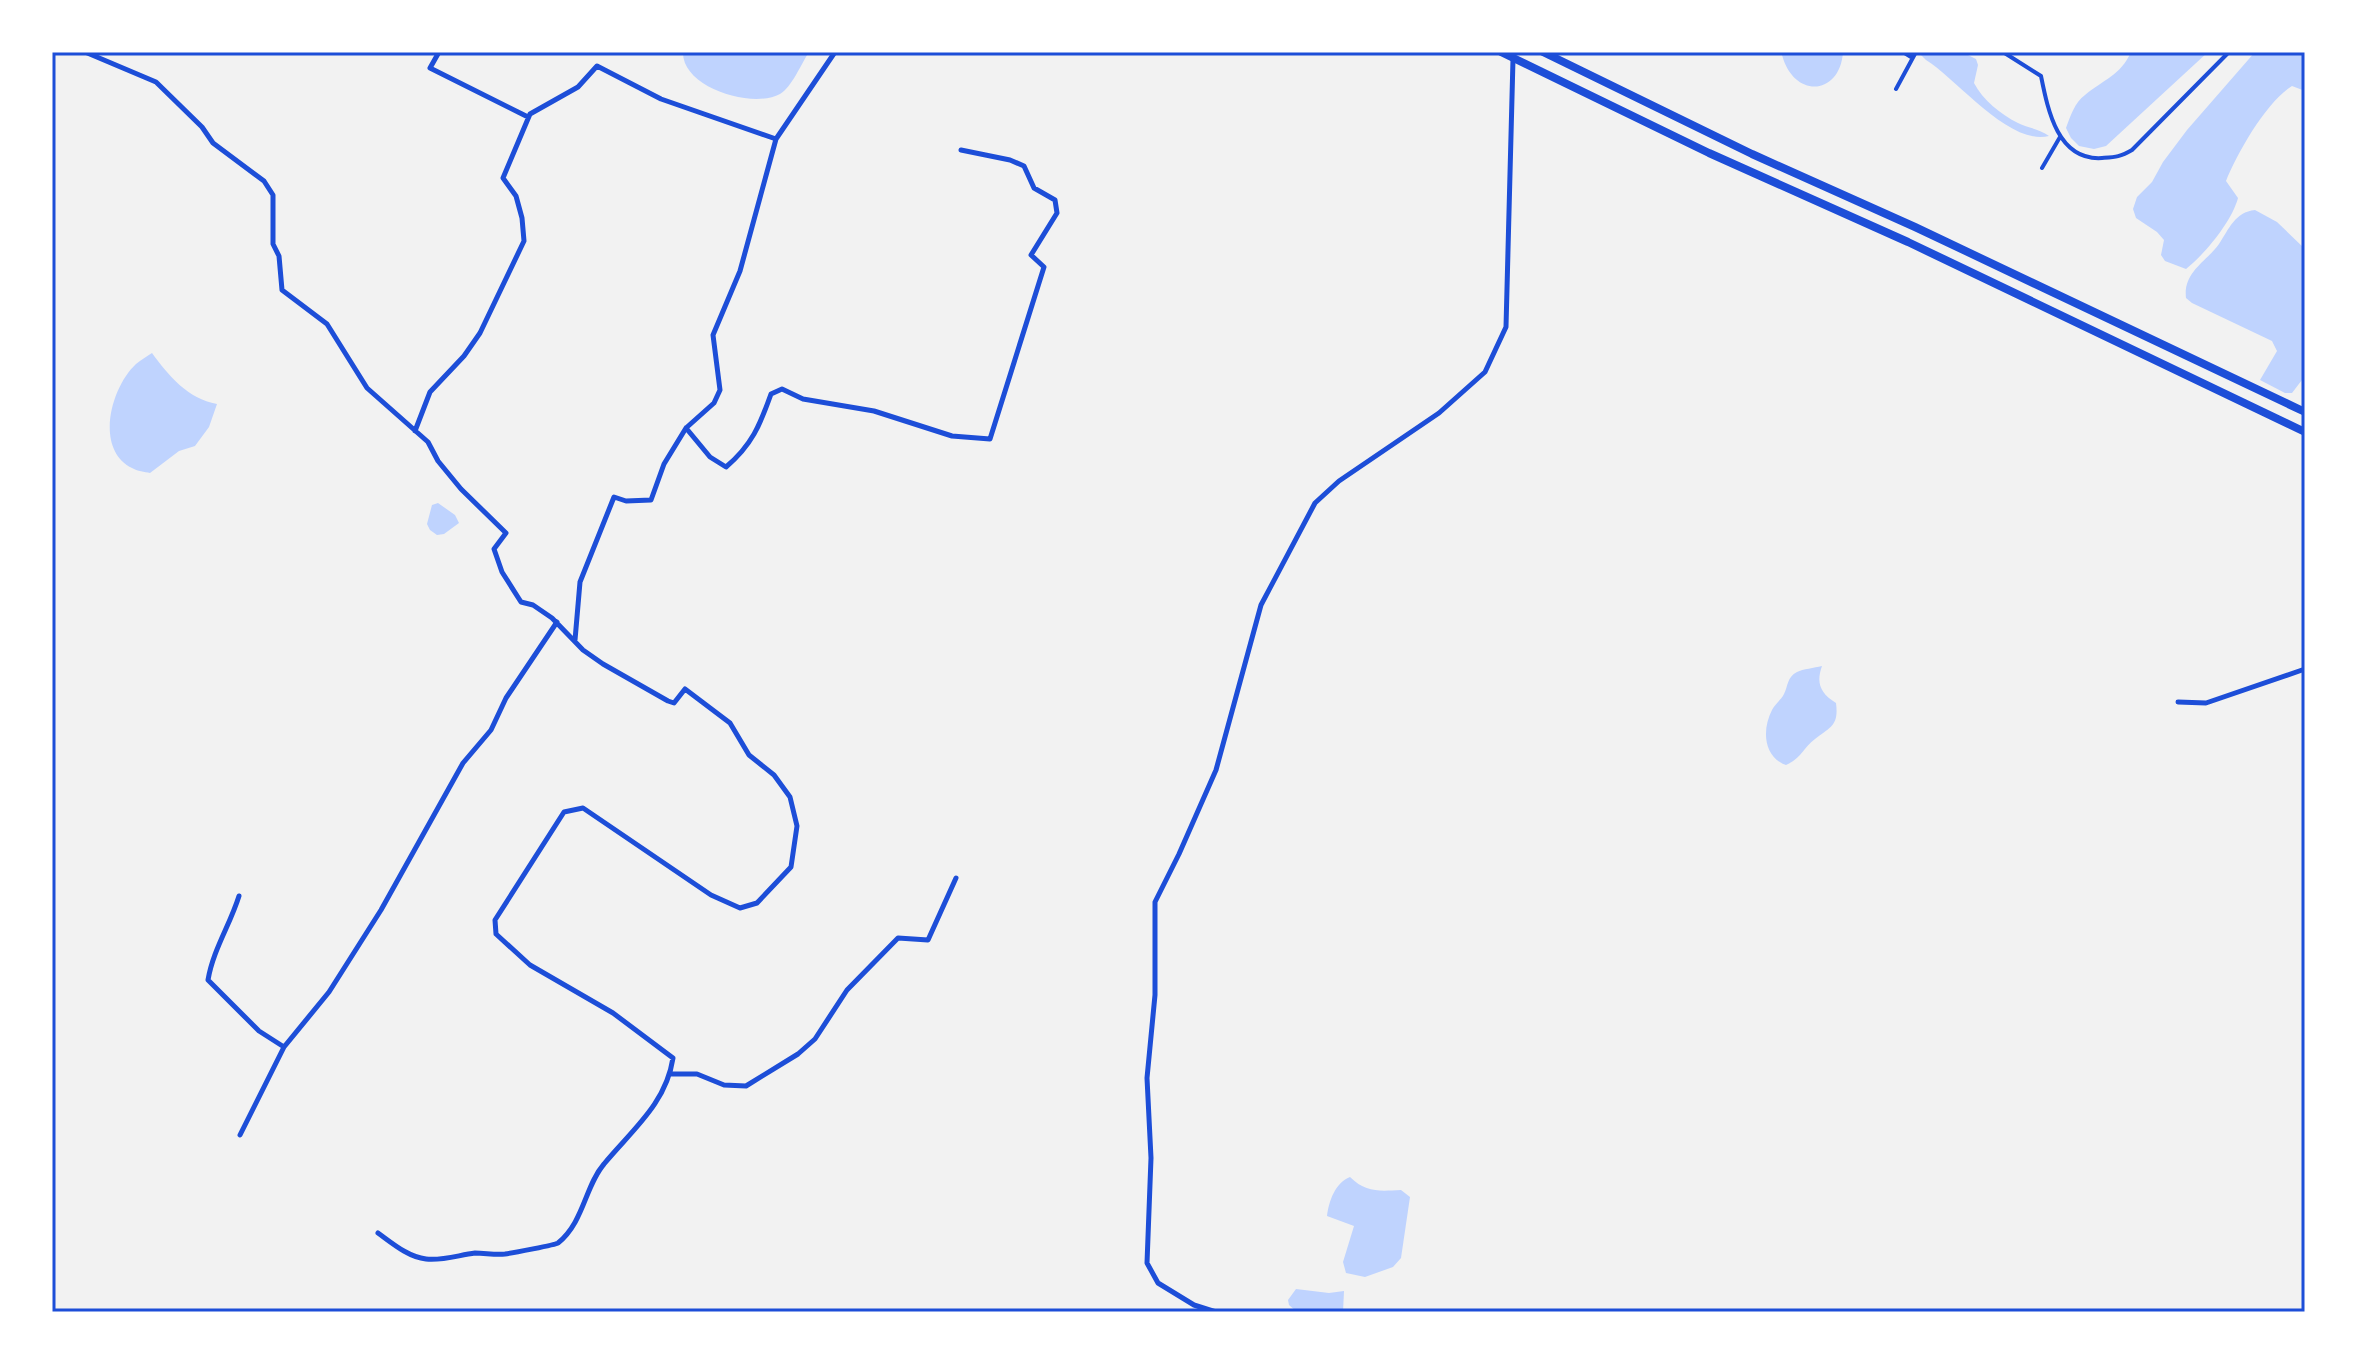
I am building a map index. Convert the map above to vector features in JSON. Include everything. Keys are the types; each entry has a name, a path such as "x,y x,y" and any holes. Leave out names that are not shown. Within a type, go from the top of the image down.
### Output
{"highway":[{"path":"1501,52 1709,153 1946,261 2305,432"},
{"path":"1543,52 1752,154 2305,412"},
{"path":"1946,261 1954,246"}],"street":[{"path":"85,52 156,82 202,127 213,143 264,181 273,195 272,236 279,256 282,290 327,324 367,388 428,442 438,461 461,489 506,533 494,549 502,572 521,602 533,605 557,622 583,650 603,664 668,701 674,703 685,689 730,723 749,755 774,775 790,797 797,826 791,867 757,903 740,908 711,895 583,808 564,812 495,920 496,934 530,965 613,1013 673,1058 671,1074 660,1099 600,1168 583,1209 556,1245 505,1254 476,1253 424,1259 406,1252 378,1233"},
{"path":"439,52 430,68 528,117"},
{"path":"575,641 580,582 614,497 626,501 651,500 664,464 686,428 714,403 720,390 713,335 740,271 776,139 835,52"},
{"path":"1903,52 1911,57"},
{"path":"1896,89 1916,52"},
{"path":"2003,52 2041,76 2046,102 2060,137 2071,150 2092,160 2117,159 2132,150 2229,52"},
{"path":"1216,1312 1194,1305 1158,1283 1147,1263 1151,1158 1147,1078 1155,995 1155,902 1216,770 1261,605 1315,503 1339,481 1439,413 1485,372 1506,327 1513,58"},
{"path":"415,431 430,392 464,356 480,333 524,241 516,196 503,178 530,114 578,87 597,66 661,99 776,139"},
{"path":"2042,168 2060,137"},
{"path":"686,428 710,457 726,467 752,442 771,394 782,389 803,399 874,411 952,436 990,439 1044,267 1031,255 1057,213 1055,200 1034,188 1024,166 961,150"},
{"path":"240,1135 284,1047 336,980 381,910 463,763 491,730 506,698 557,622"},
{"path":"2178,702 2206,703 2305,669"},
{"path":"671,1074 697,1074 724,1085 746,1086 798,1054 815,1039 847,990 898,938 928,940 956,878"},
{"path":"239,896 231,922 212,958 208,980 259,1031 284,1047"}],"water":[{"path":"683,52 809,52 784,91 768,98 753,99 737,97 706,85 686,65"},
{"path":"1784,52 1843,52 1834,77 1826,84 1816,86 1796,79 1788,69 1782,55"},
{"path":"1921,52 1940,55 1962,52 1976,59 1978,65 1974,83 1987,101 2011,119 2049,136 2017,131 2001,121 1926,60"},
{"path":"2131,52 2208,52 2106,146 2094,149 2079,146 2066,128 2071,115 2081,98 2117,72"},
{"path":"2255,52 2305,52 2305,91 2292,86 2282,93 2254,129 2226,181 2238,198 2235,207 2217,236 2186,269 2165,261 2161,255 2164,240 2136,218 2133,209 2137,197 2152,182 2187,130"},
{"path":"2255,210 2277,222 2305,249 2305,376 2292,393 2285,393 2260,380 2277,351 2272,341 2186,298 2188,281 2196,268 2219,244 2237,218"},
{"path":"152,353 188,391 217,404 209,427 195,446 179,451 150,473 134,469 120,459 113,447 110,418 119,387 127,374"},
{"path":"438,503 455,515 459,523 444,534 437,535 427,524 432,505"},
{"path":"1822,666 1820,683 1826,695 1836,703 1835,721 1786,765 1778,761 1769,749 1766,734 1769,717 1794,674"},
{"path":"1350,1177 1368,1188 1401,1190 1410,1197 1401,1258 1393,1267 1365,1277 1346,1273 1343,1262 1354,1226 1327,1216 1334,1193"},
{"path":"1296,1289 1329,1293 1344,1291 1343,1312 1297,1312 1288,1300"}]}
